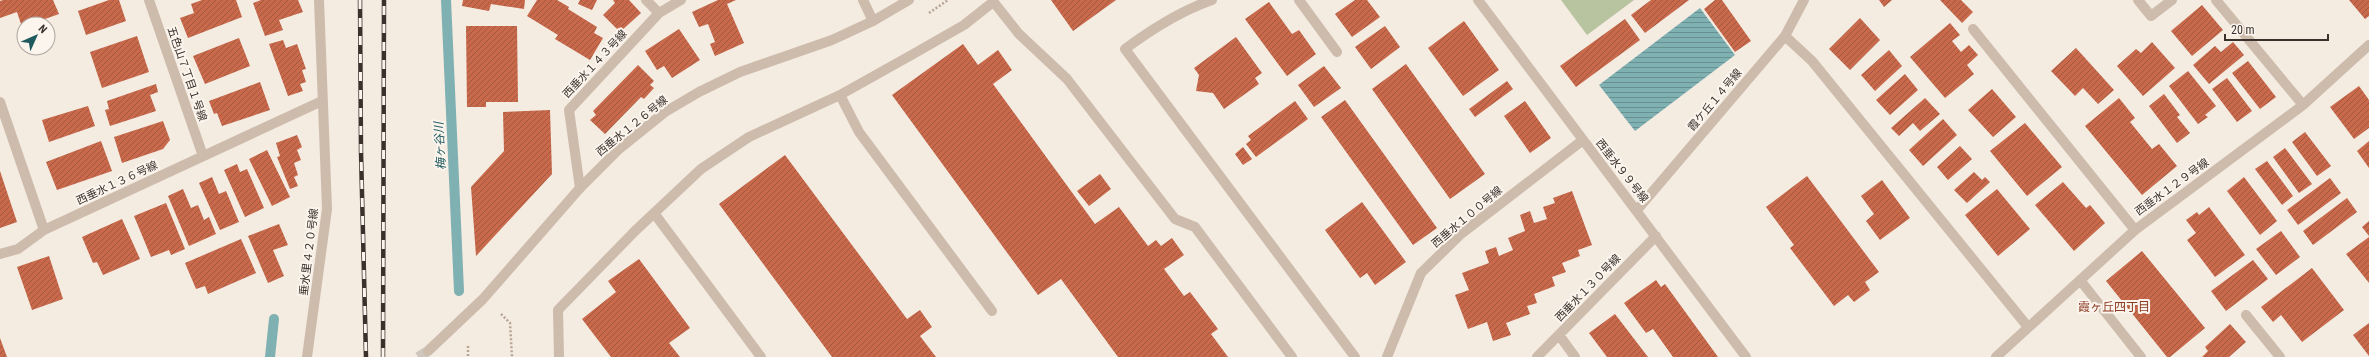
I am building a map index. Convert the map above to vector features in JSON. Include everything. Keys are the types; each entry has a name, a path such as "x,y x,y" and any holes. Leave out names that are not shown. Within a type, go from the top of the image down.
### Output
{"street":[{"name":"五色山７丁目１号線","path":"149,0 203,156"},
{"name":"垂水里４２０号線","path":"307,357 327,209 319,0"},
{"path":"646,0 659,13"},
{"name":"西垂水１４３号線","path":"580,188 569,110 659,13 681,0"},
{"path":"863,0 873,22"},
{"name":"西垂水１２６号線","path":"428,351 483,298 580,188 619,149 665,112 699,92 740,72 832,40 873,22 909,0"},
{"path":"1212,0 1192,7 1146,33 1125,49 1354,357"},
{"path":"1299,0 1337,52"},
{"name":"西垂水９９号線","path":"1478,0 1746,357"},
{"name":"霞ケ丘１４号線","path":"1637,210 1785,36 1804,0"},
{"path":"2138,0 2151,16 2172,0"},
{"path":"2216,0 2303,105"},
{"path":"559,357 558,310 654,213 701,169 749,137 840,95 964,25 993,1 1019,34 1067,79 1175,219 1195,227 1292,357"},
{"path":"1973,29 2135,230"},
{"path":"1785,36 1812,61 2028,327"},
{"name":"西垂水１２９号線","path":"1996,357 2135,230 2303,105 2369,45"},
{"path":"840,95 859,132 992,311"},
{"name":"西垂水１３６号線","path":"0,254 18,249 44,230 322,101"},
{"path":"0,102 44,230"},
{"name":"西垂水１００号線","path":"1387,357 1421,273 1461,234 1582,140"},
{"path":"654,213 761,357"},
{"name":"西垂水１３０号線","path":"1537,357 1656,236"},
{"path":"2080,280 2141,357"},
{"path":"2246,316 2280,357"},
{"path":"1559,335 1576,357"}],"path":[{"path":"497,310 510,323 512,357"}],"green space":[{"path":"1561,0 1634,0 1587,35"}],"water":[{"path":"1700,8 1735,55 1635,131 1599,85"}],"building":[{"path":"53,0 59,14 53,16 18,16 17,12 0,18 0,1"},
{"path":"109,0 119,0 126,21 86,35 78,11"},
{"path":"202,0 236,0 242,17 188,38 180,18 194,13 191,4"},
{"path":"261,0 298,0 303,12 279,20 283,30 265,36 253,3"},
{"path":"463,0 525,0 524,9 491,4 489,11 462,6"},
{"path":"537,0 557,0 569,7 568,9 597,27 594,33 603,38 590,60 555,39 558,35 527,16"},
{"path":"580,0 597,0 592,10 578,4"},
{"path":"613,0 629,0 641,13 620,32 603,15 615,3"},
{"path":"718,0 736,0 727,4 744,43 715,56 710,44 715,42 708,24 699,27 692,12"},
{"path":"1051,0 1116,0 1073,31"},
{"path":"1355,0 1367,0 1380,17 1352,37 1335,14"},
{"path":"1651,0 1689,0 1645,33 1631,15"},
{"path":"1715,0 1722,0 1751,41 1735,52 1704,9"},
{"path":"1879,0 1892,0 1884,7"},
{"path":"1940,0 1961,0 1973,12 1962,23"},
{"path":"2349,0 2369,0 2369,16 2365,19"},
{"path":"1269,2 1292,34 1299,30 1316,54 1287,76 1245,19"},
{"path":"2202,5 2223,30 2192,56 2171,31"},
{"path":"1860,18 1880,40 1850,70 1829,49"},
{"path":"1625,19 1640,40 1576,87 1560,66"},
{"path":"1464,21 1499,70 1463,96 1428,48"},
{"path":"1950,23 1960,35 1952,41 1961,52 1969,45 1978,55 1967,65 1974,74 1945,98 1910,57"},
{"path":"466,26 517,26 518,102 486,102 486,107 467,107"},
{"path":"1385,26 1400,47 1371,69 1355,47"},
{"path":"679,29 700,60 672,78 664,66 657,70 645,51"},
{"path":"137,36 149,72 102,88 90,52"},
{"path":"1236,37 1262,73 1255,78 1259,84 1224,109 1213,93 1196,91 1199,75 1194,68"},
{"path":"239,38 250,66 205,84 193,56"},
{"path":"283,40 286,48 297,44 306,69 302,70 306,82 300,84 303,91 288,96 269,44"},
{"path":"2152,42 2175,68 2143,96 2117,66 2136,49 2141,53"},
{"path":"2233,42 2244,55 2209,84 2193,65 2215,46 2221,52"},
{"path":"963,44 978,65 998,50 1012,70 993,84 1095,224 1119,207 1148,246 1156,240 1161,246 1172,238 1184,255 1164,269 1184,296 1190,292 1218,329 1211,334 1228,357 1118,357 1061,279 1038,295 892,95"},
{"path":"2076,48 2114,90 2098,104 2083,88 2075,96 2051,71"},
{"path":"1889,50 1902,66 1875,91 1861,75"},
{"path":"2248,61 2276,97 2260,109 2232,73"},
{"path":"1406,64 1485,174 1450,199 1372,89"},
{"path":"638,65 654,81 650,85 654,88 644,99 641,97 605,134 590,120 596,115 593,111"},
{"path":"1324,66 1341,88 1314,107 1298,85"},
{"path":"2188,71 2216,106 2205,115 2208,117 2198,124 2169,86"},
{"path":"1905,74 1918,90 1890,115 1876,100"},
{"path":"2227,78 2252,111 2237,122 2212,89"},
{"path":"1507,81 1513,89 1475,117 1469,109"},
{"path":"260,82 270,110 222,126 217,113 214,114 209,101"},
{"path":"156,84 158,92 150,95 156,111 110,126 105,110 109,109 107,101"},
{"path":"2359,86 2369,100 2369,128 2354,139 2330,107"},
{"path":"1992,89 2016,117 1993,137 1968,110"},
{"path":"2164,94 2180,115 2177,117 2190,133 2177,143 2149,106"},
{"path":"1925,98 1940,114 1920,131 1913,123 1899,136 1891,128"},
{"path":"2119,98 2135,118 2130,122 2152,149 2159,144 2177,166 2142,195 2085,126"},
{"path":"1345,100 1437,228 1413,245 1321,117"},
{"path":"1295,101 1308,119 1256,157 1246,144 1251,140 1248,136"},
{"path":"1525,101 1551,138 1530,153 1504,116"},
{"path":"88,106 95,126 49,142 42,120"},
{"path":"550,110 552,174 476,256 471,187 504,151 503,112"},
{"path":"1943,119 1957,135 1923,166 1909,150"},
{"path":"163,121 170,140 163,149 122,163 114,137"},
{"path":"2025,123 2062,167 2027,196 1990,151"},
{"path":"2305,132 2331,166 2317,176 2292,142"},
{"path":"297,135 302,147 297,150 301,160 294,163 298,175 294,177 298,186 290,189 277,157 280,156 276,143"},
{"path":"101,141 112,171 57,190 46,162"},
{"path":"2369,141 2369,168 2357,151"},
{"path":"1960,146 1972,159 1948,180 1937,167"},
{"path":"1243,147 1252,159 1243,165 1235,154"},
{"path":"2285,148 2312,184 2299,193 2273,157"},
{"path":"267,150 290,197 272,206 249,159"},
{"path":"785,155 907,319 920,310 932,327 920,336 936,357 832,357 719,204"},
{"path":"2267,161 2293,196 2282,205 2255,169"},
{"path":"237,164 240,172 247,169 264,208 245,217 224,170"},
{"path":"0,171 17,222 0,228"},
{"path":"1974,172 1982,180 1985,177 1990,182 1967,203 1954,190"},
{"path":"1100,174 1111,189 1089,206 1077,191"},
{"path":"1807,176 1879,272 1865,282 1870,290 1854,302 1848,295 1834,306 1790,248 1794,245 1766,207"},
{"path":"212,177 219,194 226,191 239,222 220,230 199,183"},
{"path":"2244,177 2277,221 2260,235 2227,191"},
{"path":"2330,178 2341,193 2298,225 2287,210"},
{"path":"1882,180 1910,218 1880,240 1866,221 1874,214 1861,196"},
{"path":"2063,182 2086,208 2090,205 2105,223 2074,251 2035,205"},
{"path":"183,189 191,208 198,205 204,220 209,217 216,234 189,246 168,196"},
{"path":"1997,189 2030,229 1998,256 1965,215"},
{"path":"1572,191 1592,245 1578,250 1580,256 1562,263 1566,272 1552,277 1555,286 1534,294 1537,303 1527,306 1530,314 1506,323 1511,335 1493,341 1487,322 1468,329 1455,295 1469,290 1462,273 1489,263 1485,251 1496,247 1499,256 1513,250 1508,238 1525,231 1520,215 1530,211 1534,223 1547,219 1543,207 1555,203 1553,198"},
{"path":"2347,198 2357,212 2313,245 2303,231"},
{"path":"1362,202 1406,262 1375,285 1367,273 1360,278 1325,230"},
{"path":"166,203 185,249 171,255 169,250 151,257 134,216"},
{"path":"2209,207 2245,255 2215,277 2187,240 2196,233 2186,220 2197,212 2199,215"},
{"path":"122,219 140,259 103,275 97,262 93,263 82,237"},
{"path":"2369,221 2369,236 2362,227"},
{"path":"279,224 288,245 273,250 284,276 268,283 248,236"},
{"path":"2281,231 2300,257 2276,275 2256,249"},
{"path":"2369,237 2369,283 2346,254"},
{"path":"241,239 256,273 208,294 205,286 196,289 185,263"},
{"path":"2142,251 2205,328 2170,357 2167,357 2106,281"},
{"path":"49,256 63,299 32,310 17,267"},
{"path":"639,259 690,328 669,343 680,357 611,357 582,319 616,292 608,281"},
{"path":"2253,260 2268,279 2226,311 2211,291"},
{"path":"2312,268 2344,310 2302,342 2281,315 2273,322 2261,307"},
{"path":"1656,280 1661,287 1665,284 1718,357 1673,357 1653,329 1646,333 1624,303"},
{"path":"1615,314 1648,357 1607,357 1589,333"},
{"path":"2369,323 2369,356 2353,335"},
{"path":"2230,324 2246,342 2229,357 2202,357 2208,351 2205,347"},
{"path":"0,338 7,357 0,357"}],"waterway":[{"name":"梅ヶ谷川","path":"446,0 459,291"},
{"name":"梅ヶ谷川","path":"270,357 274,319"}],"tunnel":[{"path":"418,357 428,351"}],"railway":[{"path":"360,0 361,152 366,357"},
{"path":"383,357 384,0"}],"district":[{"name":"霞ヶ丘四丁目","path":"2114,307"}]}
